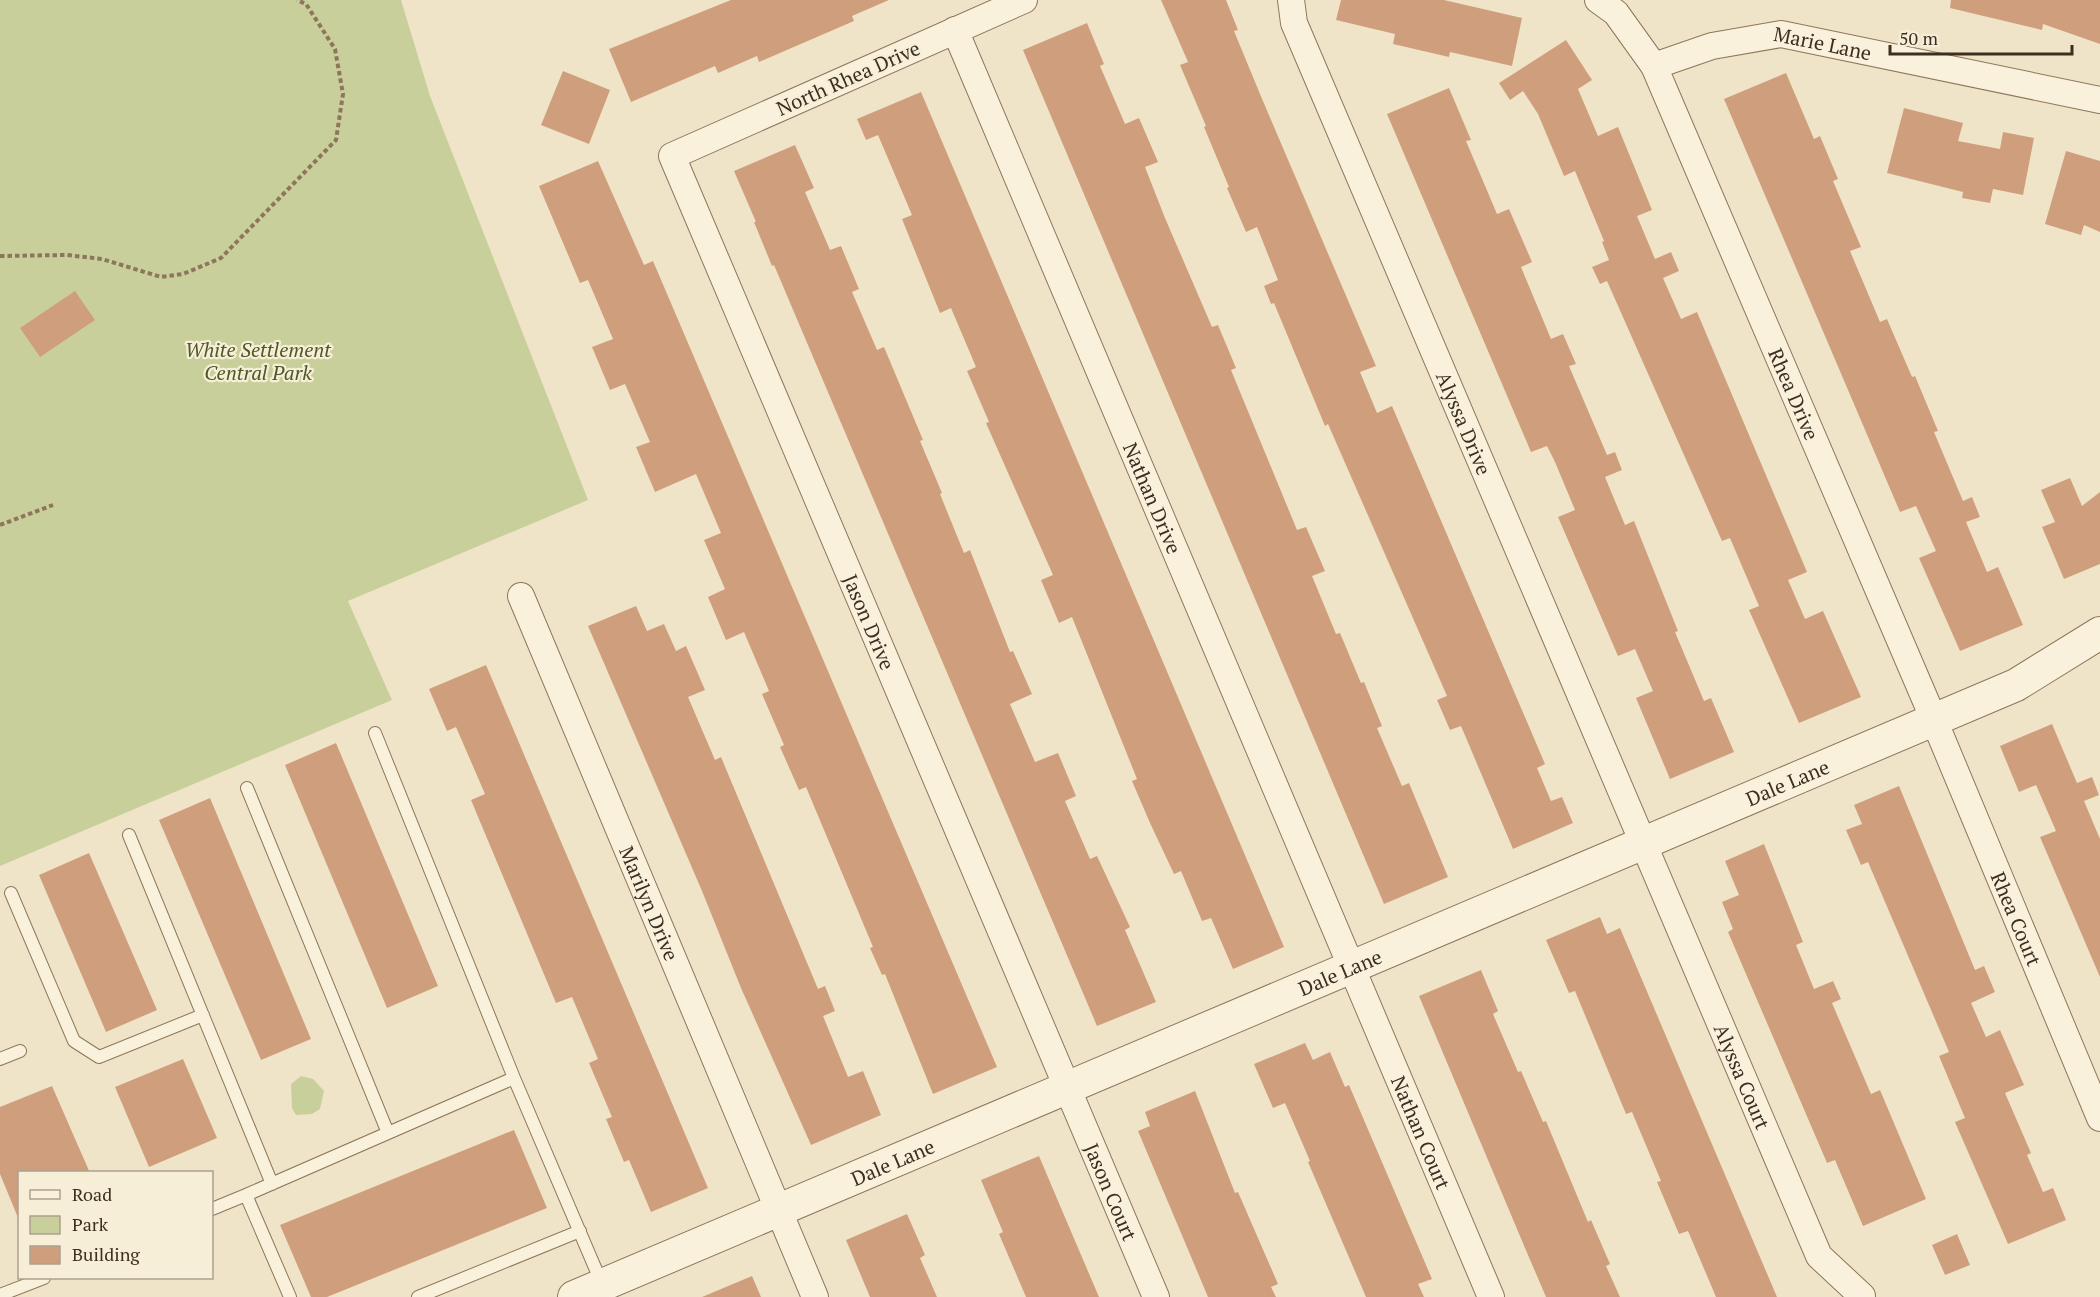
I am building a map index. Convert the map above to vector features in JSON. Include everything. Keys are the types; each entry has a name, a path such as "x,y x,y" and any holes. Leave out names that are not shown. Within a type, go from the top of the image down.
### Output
{"street":[{"name":"North Rhea Drive","path":"672,156 1024,0"},
{"name":"Alyssa Drive","path":"1291,0 1294,23 1643,844"},
{"path":"1598,0 1616,13 1654,66"},
{"name":"Nathan Drive","path":"955,30 1352,967"},
{"name":"Marie Lane","path":"1654,66 1712,46 1781,34 2100,100"},
{"name":"Rhea Drive","path":"1654,66 1934,720"},
{"name":"Jason Drive","path":"672,156 1067,1088"},
{"name":"Marilyn Drive","path":"522,596 814,1297"},
{"name":"Dale Lane","path":"574,1297 2016,686 2100,633"},
{"name":"Rhea Court","path":"1934,720 2100,1118"},
{"name":"Alyssa Court","path":"1643,844 1819,1257 1862,1296"},
{"name":"Nathan Court","path":"1352,967 1491,1297"},
{"name":"Jason Court","path":"1067,1088 1156,1297"}],"lane":[{"path":"375,733 514,1078 603,1286"},
{"path":"247,788 388,1133"},
{"path":"129,835 272,1184"},
{"path":"11,893 74,1041 99,1057 203,1015"},
{"path":"0,1059 20,1051"},
{"path":"213,1209 514,1078"},
{"path":"246,1195 290,1297"},
{"path":"418,1297 580,1231"},
{"path":"0,1295 41,1279"}],"path":[{"path":"0,256 67,255 102,259 161,277 183,274 221,258 336,140 343,94 335,49 306,4 297,0"},
{"path":"0,525 52,505"}],"green space":[{"name":"White Settlement Central Park","path":"0,0 401,0 430,96 588,500 348,601 392,700 0,866"},
{"path":"301,1076 313,1079 324,1091 320,1109 312,1114 296,1115 292,1108 291,1084"}],"building":[{"path":"731,0 889,0 852,16 854,21 759,62 757,56 718,73 715,66 631,102 609,49"},
{"path":"1161,0 1226,0 1238,30 1234,31 1376,366 1360,372 1377,413 1392,406 1545,764 1537,768 1551,801 1562,797 1573,823 1513,849 1461,726 1450,730 1437,700 1447,696 1328,424 1325,426 1274,303 1271,304 1264,286 1278,280 1257,227 1246,232 1227,188 1229,187 1204,127 1206,126 1180,65 1188,62"},
{"path":"1341,0 1444,0 1522,18 1512,66 1450,52 1449,57 1393,44 1395,34 1336,20"},
{"path":"1951,0 2100,0 2100,44 2043,24 2042,30 1950,8"},
{"path":"1087,23 1104,64 1100,66 1125,124 1139,118 1158,162 1145,167 1165,218 1212,327 1218,325 1236,368 1231,370 1297,530 1306,527 1325,571 1312,576 1336,634 1340,633 1361,683 1364,682 1382,726 1377,728 1402,786 1409,783 1448,877 1384,904 1023,50"},
{"path":"1566,40 1592,80 1578,89 1598,136 1618,127 1652,210 1637,216 1655,259 1671,252 1679,271 1663,278 1681,319 1697,312 1807,572 1788,580 1805,619 1823,611 1861,697 1799,723 1749,610 1759,606 1730,538 1722,541 1607,281 1600,284 1592,267 1609,260 1602,242 1604,241 1575,171 1564,176 1538,114 1523,91 1510,100 1499,83"},
{"path":"563,71 610,90 589,144 541,125"},
{"path":"1786,73 1814,139 1820,136 1838,179 1833,181 1861,247 1850,251 1880,322 1887,319 1912,377 1915,376 1938,431 1934,432 1963,501 1972,497 1980,517 1966,522 1987,572 1998,567 2023,625 1960,651 1919,558 1936,551 1916,506 1900,512 1724,99"},
{"path":"1449,88 1471,140 1466,141 1497,214 1509,209 1532,262 1521,267 1551,339 1563,334 1576,364 1569,366 1607,455 1615,452 1622,470 1605,477 1625,525 1634,521 1678,631 1675,632 1704,701 1711,698 1734,752 1670,779 1636,698 1653,691 1635,649 1618,656 1558,517 1575,510 1555,462 1547,446 1531,452 1387,114"},
{"path":"921,92 1284,947 1233,969 1211,918 1202,921 1181,871 1174,874 1150,823 1132,781 1137,779 1072,617 1059,623 1041,580 1053,575 986,423 989,422 967,371 976,367 951,308 940,313 902,219 912,215 878,135 866,140 857,119"},
{"path":"1904,108 1963,123 1958,141 2000,149 2003,132 2034,138 2023,195 1993,189 1990,203 1962,198 1963,192 1887,173"},
{"path":"795,145 814,188 805,192 830,250 841,246 859,289 852,292 877,350 884,347 923,440 920,441 964,553 970,550 1010,652 1013,651 1032,694 1010,704 1035,762 1058,753 1076,796 1065,801 1090,859 1097,856 1130,927 1125,930 1156,1002 1097,1026 774,265 772,266 734,171"},
{"path":"2066,151 2100,161 2100,232 2084,225 2081,235 2045,224"},
{"path":"598,161 644,265 653,261 997,1067 933,1094 885,974 882,975 870,948 873,947 806,787 799,790 780,747 784,745 762,694 769,691 744,632 726,640 708,597 725,589 704,540 721,533 696,474 655,492 636,447 650,442 625,384 610,390 592,347 613,339 588,280 580,283 539,186"},
{"path":"75,291 95,320 40,357 20,328"},
{"path":"2070,478 2082,506 2100,492 2100,564 2064,579 2042,527 2055,522 2041,490"},
{"path":"636,606 647,631 664,624 676,651 686,646 705,690 688,697 715,760 721,757 818,989 825,986 835,1011 823,1016 848,1077 863,1071 881,1115 811,1145 741,988 702,891 588,626"},
{"path":"486,665 708,1188 651,1212 629,1160 624,1162 606,1119 612,1117 589,1063 598,1059 572,997 556,1003 471,800 485,794 456,727 447,731 429,689"},
{"path":"2052,724 2077,783 2092,777 2099,795 2084,801 2100,839 2100,977 2040,837 2056,831 2036,785 2019,792 2000,746"},
{"path":"336,743 438,986 387,1008 285,765"},
{"path":"1899,786 1975,970 1984,966 1995,992 1971,1003 1986,1037 2000,1030 2024,1085 2005,1093 2031,1153 2027,1155 2043,1192 2053,1188 2066,1220 2008,1244 1955,1122 1965,1118 1939,1056 1949,1052 1868,862 1861,865 1846,830 1862,824 1854,805"},
{"path":"210,798 311,1039 261,1060 159,820"},
{"path":"1764,844 1803,942 1796,945 1814,989 1833,981 1841,999 1832,1003 1871,1094 1880,1090 1926,1199 1863,1226 1835,1160 1827,1163 1728,932 1733,929 1722,902 1739,895 1725,861"},
{"path":"89,853 157,1010 106,1032 39,875"},
{"path":"1600,917 1607,934 1620,928 1777,1297 1716,1297 1688,1231 1679,1234 1657,1182 1661,1181 1632,1112 1626,1114 1575,991 1569,993 1546,940"},
{"path":"1481,970 1498,1011 1493,1014 1518,1072 1521,1071 1543,1122 1546,1121 1588,1222 1591,1220 1610,1264 1606,1266 1620,1297 1546,1297 1525,1248 1419,996"},
{"path":"1305,1043 1313,1060 1330,1052 1345,1087 1349,1085 1432,1279 1418,1284 1424,1297 1366,1297 1285,1103 1273,1108 1254,1064"},
{"path":"183,1059 217,1138 149,1167 115,1087"},
{"path":"52,1086 89,1171 18,1171 18,1218 0,1174 0,1107"},
{"path":"1195,1091 1235,1193 1238,1192 1278,1284 1271,1287 1276,1297 1208,1297 1138,1131 1150,1126 1145,1112"},
{"path":"514,1130 547,1208 327,1297 311,1297 280,1225"},
{"path":"1039,1156 1099,1297 1026,1297 999,1234 1003,1232 981,1180"},
{"path":"907,1214 925,1255 920,1258 937,1297 870,1297 846,1240"},
{"path":"1957,1234 1970,1265 1945,1275 1932,1245"},
{"path":"752,1276 761,1297 702,1297"}]}
